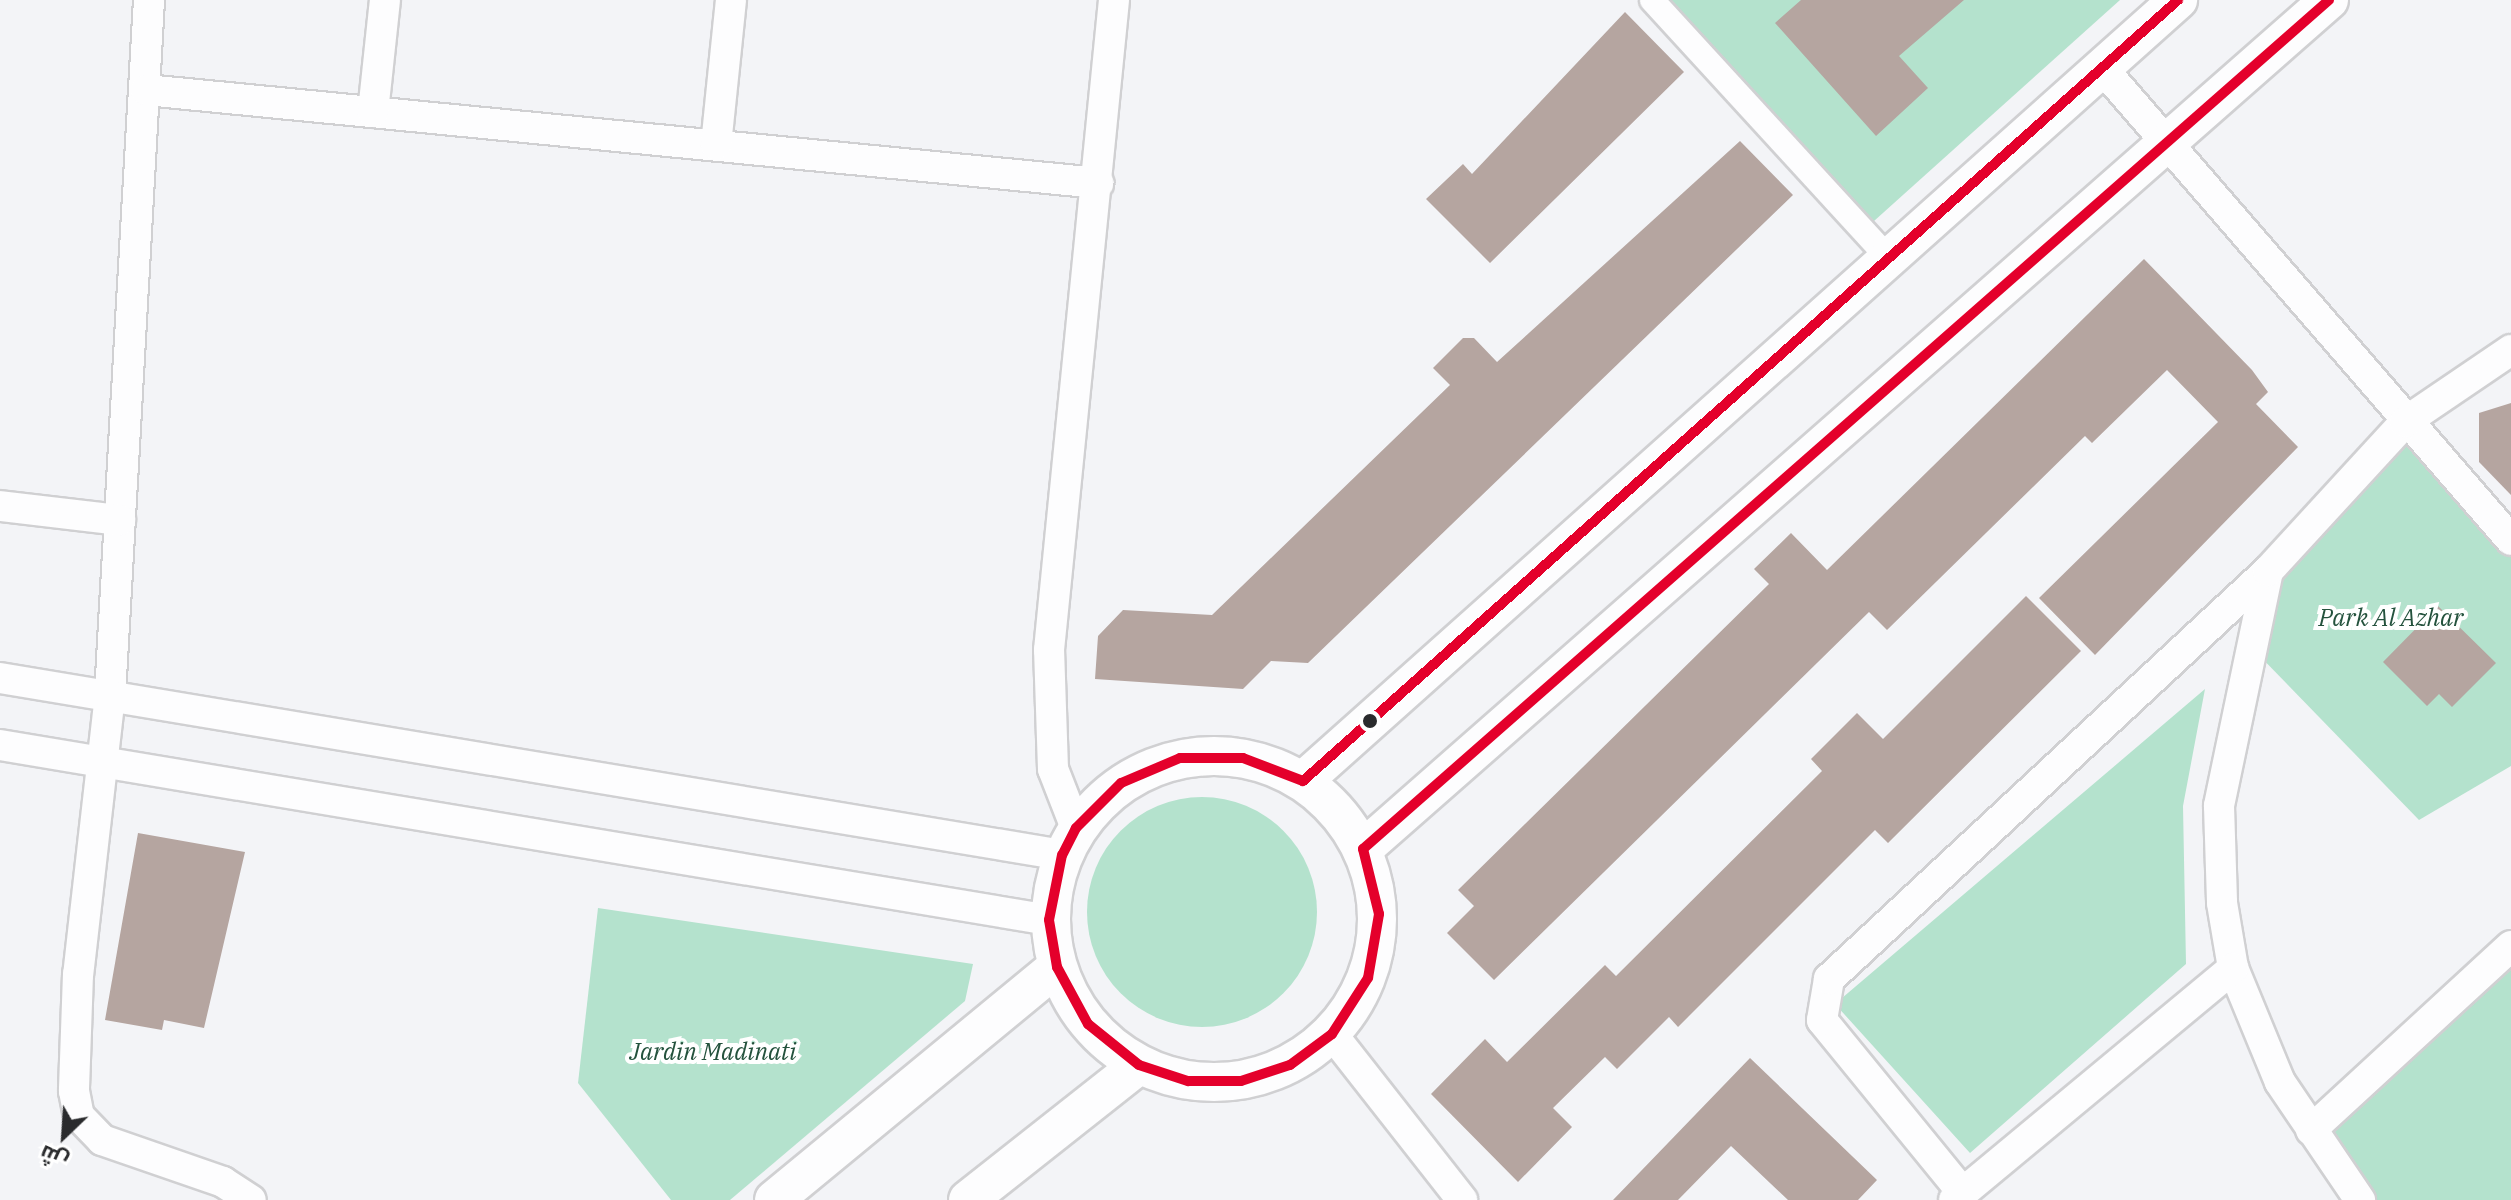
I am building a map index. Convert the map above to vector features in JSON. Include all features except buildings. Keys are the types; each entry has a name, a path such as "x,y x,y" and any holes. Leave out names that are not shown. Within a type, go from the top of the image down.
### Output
{"street":[{"path":"149,0 110,695 78,974 79,1116 102,1140 223,1182 251,1200"},
{"path":"373,112 385,0"},
{"path":"716,145 731,0"},
{"path":"1069,842 1121,783 1180,758 1243,758 1303,781 1337,810 1363,849 1379,914 1368,978 1332,1034 1290,1065 1241,1081 1188,1081 1139,1065 1088,1024 1057,967 1049,920 1069,842 1053,769 1049,650 1114,0"},
{"path":"1652,0 1888,258"},
{"path":"1303,781 2178,0"},
{"path":"1363,849 2329,0"},
{"path":"2103,69 2405,422 2511,540"},
{"path":"146,90 1098,183"},
{"path":"2233,968 1958,1196 1822,1020 1822,992 2268,571 2405,422 2511,350"},
{"path":"0,506 120,520"},
{"path":"2268,571 2219,806 2233,968 2280,1082 2360,1200"},
{"path":"0,678 1069,842"},
{"path":"0,745 1049,920"},
{"path":"2311,1130 2511,946"},
{"path":"774,1200 1057,967"},
{"path":"1332,1034 1462,1200"},
{"path":"968,1200 1139,1065"}],"green space":[{"path":"1659,0 2120,0 1864,230"},
{"name":"Park Al Azhar","path":"2405,422 2511,540 2511,766 2419,820 2252,648 2268,571"},
{"path":"2205,689 2183,806 2186,964 1970,1153 1835,1004"},
{"path":"1202,797 1224,799 1246,806 1266,816 1283,831 1298,848 1308,868 1315,890 1315,934 1308,956 1298,976 1283,993 1266,1008 1246,1018 1224,1025 1202,1027 1180,1025 1158,1018 1138,1008 1121,993 1106,976 1096,956 1089,934 1087,912 1089,890 1096,868 1106,848 1121,831 1138,816 1158,806 1180,799"},
{"name":"Jardin Madinati","path":"598,908 973,964 965,1001 730,1200 671,1200 578,1083"},
{"path":"2511,946 2511,1200 2368,1200 2311,1130"}],"transit line":[{"path":"2178,0 1303,781 1243,758 1180,758 1121,783 1076,828 1062,855 1049,920 1057,967 1088,1024 1139,1065 1188,1081 1241,1081 1290,1065 1332,1034 1368,978 1379,914 1363,849 2329,0"}]}
